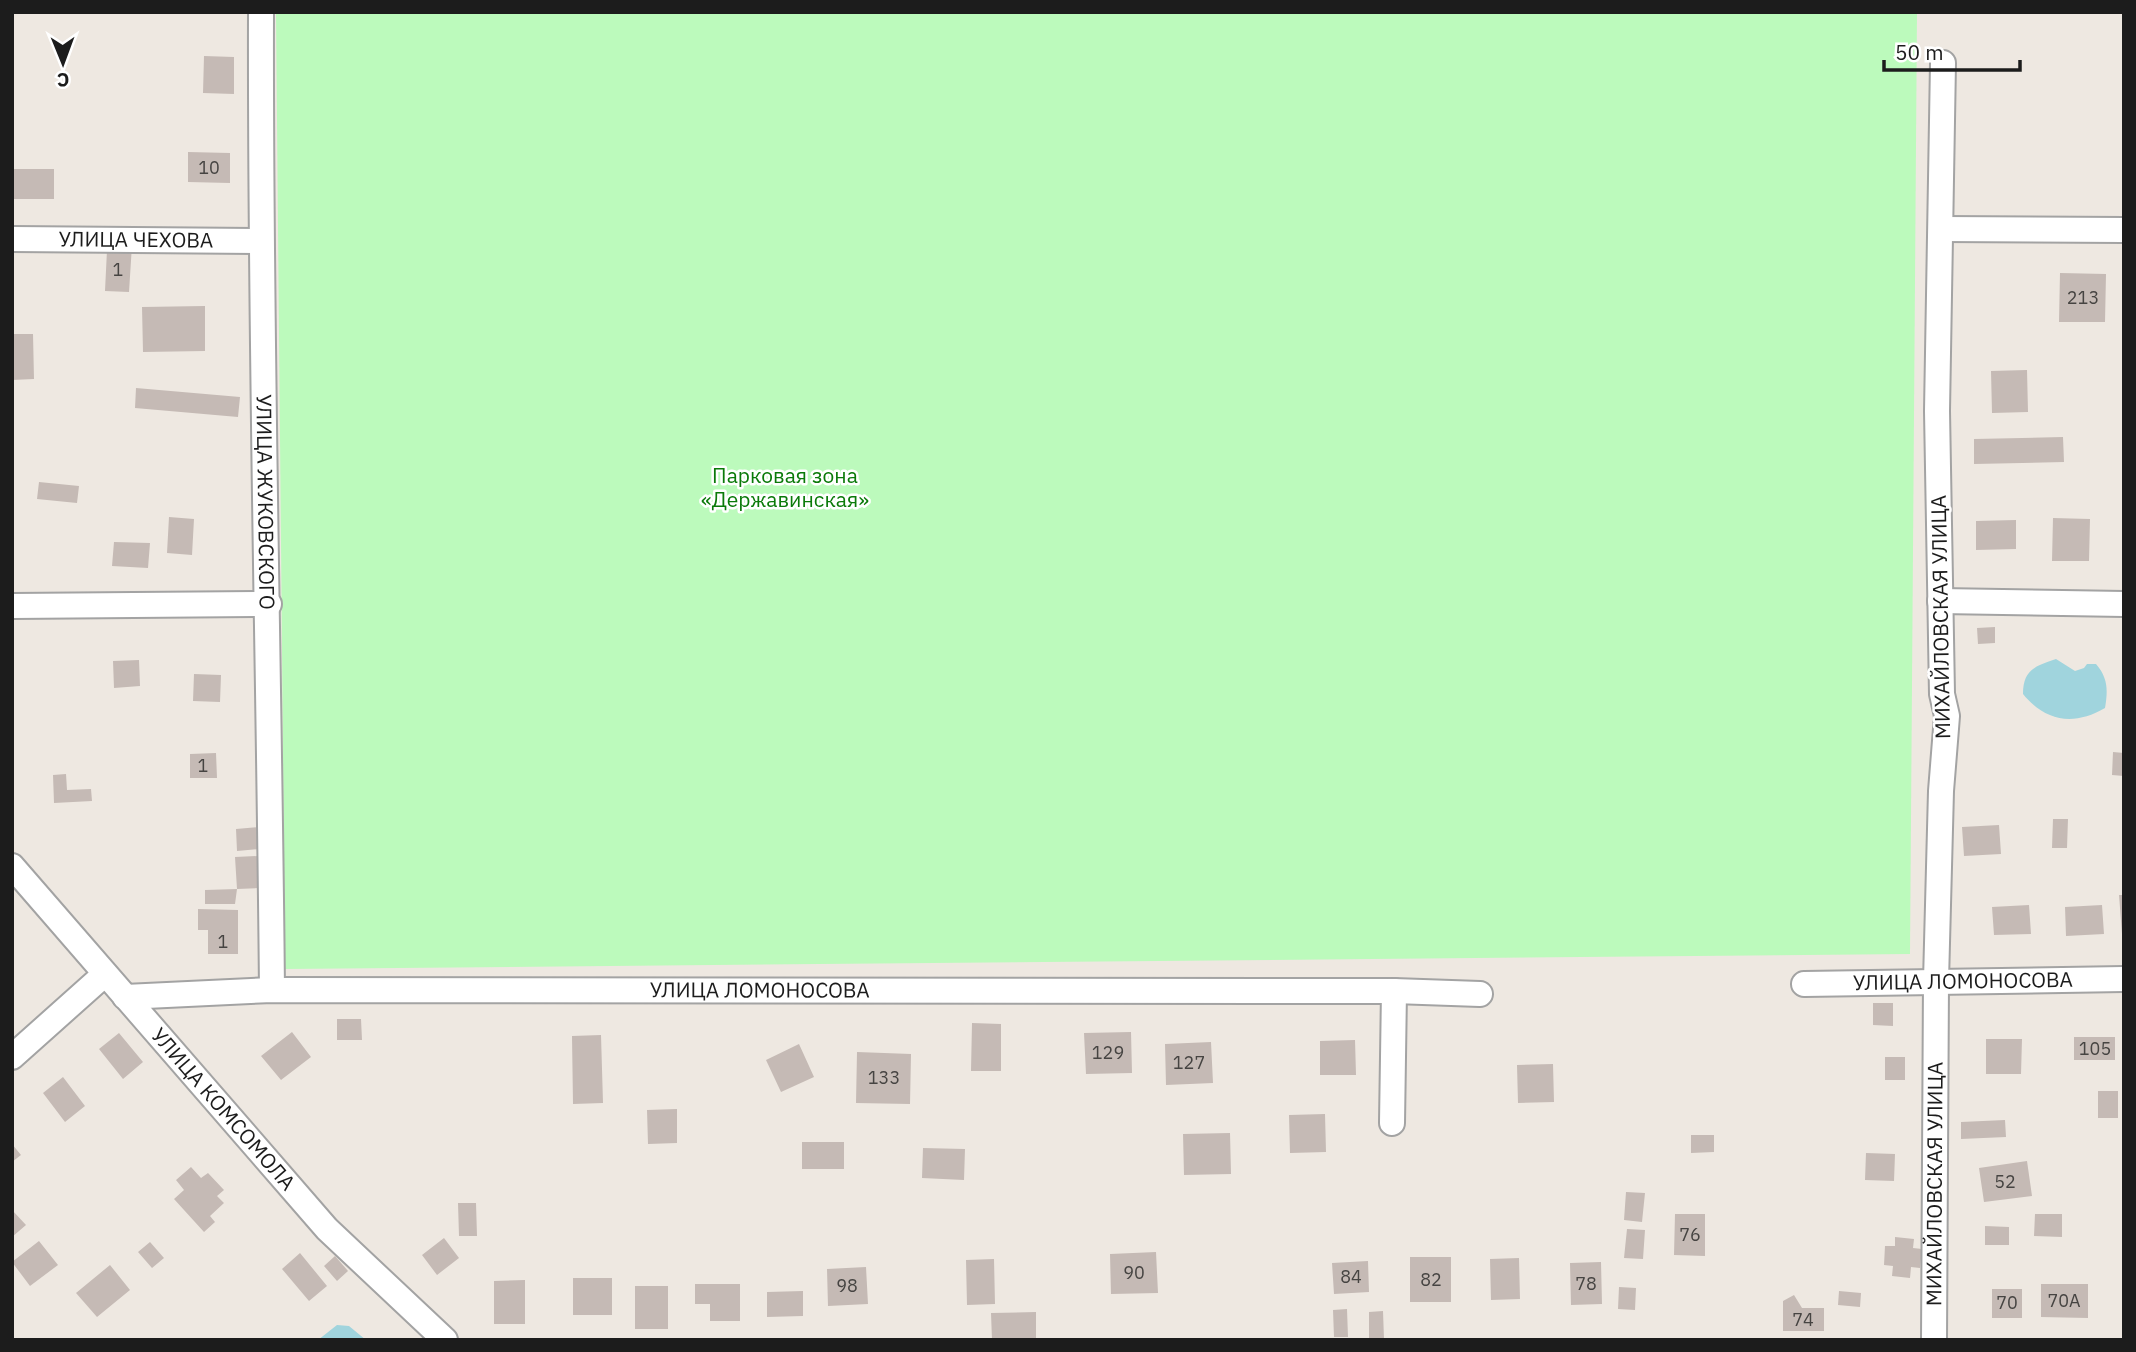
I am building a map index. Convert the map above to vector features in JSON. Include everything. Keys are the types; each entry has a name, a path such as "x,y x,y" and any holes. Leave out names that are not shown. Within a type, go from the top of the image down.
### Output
{"street":[{"name":"УЛИЦА ЖУКОВСКОГО","path":"261,12 260,241 269,604 272,990"},
{"name":"МИХАЙЛОВСКАЯ УЛИЦА","path":"1934,1340 1936,981 1941,791 1947,716 1942,694 1937,411 1943,63"},
{"path":"1942,229 2124,229"},
{"name":"УЛИЦА ЧЕХОВА","path":"12,239 260,241"},
{"path":"1940,601 2124,604"},
{"path":"12,606 269,604"},
{"name":"УЛИЦА КОМСОМОЛА","path":"12,866 327,1229 445,1340"},
{"path":"12,1057 105,974"},
{"name":"УЛИЦА ЛОМОНОСОВА","path":"1804,984 2124,979"},
{"name":"УЛИЦА ЛОМОНОСОВА","path":"125,997 272,990 1394,991 1480,994"},
{"path":"1392,1123 1394,991"}],"green space":[{"name":"Парковая зона «Державинская»","path":"276,12 1917,12 1910,954 285,969"}],"water":[{"path":"2056,659 2075,671 2087,664 2096,664 2106,684 2105,708 2082,717 2061,718 2041,711 2023,694 2028,674 2036,667"},
{"path":"337,1325 349,1326 366,1340 318,1340"}],"building":[{"path":"204,56 234,57 234,94 203,93"},
{"path":"188,152 230,153 230,183 188,182"},
{"path":"13,169 54,169 54,199 12,199"},
{"path":"132,245 129,292 105,291 107,250"},
{"path":"2060,273 2106,274 2105,322 2059,322"},
{"path":"205,306 205,351 143,352 142,307"},
{"path":"12,334 33,334 34,379 12,380"},
{"path":"2027,370 2028,412 1992,413 1991,371"},
{"path":"136,388 240,397 238,417 135,408"},
{"path":"2063,437 2064,462 1974,464 1974,439"},
{"path":"39,482 79,486 77,503 37,499"},
{"path":"169,517 194,519 192,555 167,553"},
{"path":"2053,518 2090,519 2089,561 2052,561"},
{"path":"2016,520 2016,549 1976,550 1976,521"},
{"path":"114,542 150,543 148,568 112,566"},
{"path":"1995,627 1995,643 1978,644 1977,628"},
{"path":"139,660 140,686 114,688 113,661"},
{"path":"194,674 221,675 220,702 193,701"},
{"path":"2113,752 2124,753 2124,776 2112,775"},
{"path":"216,753 217,778 190,778 190,754"},
{"path":"66,774 67,790 91,789 92,801 54,803 53,775"},
{"path":"2053,819 2068,819 2067,848 2052,848"},
{"path":"1999,825 2001,854 1964,856 1962,827"},
{"path":"259,827 260,849 237,851 236,829"},
{"path":"258,856 259,888 237,889 235,857"},
{"path":"237,889 235,904 205,904 205,890"},
{"path":"2119,895 2124,895 2124,934 2122,934"},
{"path":"2029,905 2031,934 1994,935 1992,907"},
{"path":"2102,905 2104,934 2066,936 2065,907"},
{"path":"198,909 238,910 238,954 208,954 208,930 198,930"},
{"path":"1873,1003 1893,1003 1893,1026 1873,1025"},
{"path":"337,1019 361,1019 362,1040 337,1040"},
{"path":"972,1023 1001,1024 1001,1071 971,1071"},
{"path":"292,1032 311,1057 281,1080 261,1056"},
{"path":"1131,1032 1132,1073 1086,1074 1084,1033"},
{"path":"119,1033 143,1062 123,1079 99,1049"},
{"path":"601,1035 603,1103 573,1104 572,1036"},
{"path":"2074,1037 2115,1037 2115,1060 2074,1060"},
{"path":"1986,1039 2022,1039 2021,1074 1986,1074"},
{"path":"1355,1040 1356,1075 1320,1075 1320,1041"},
{"path":"1211,1042 1213,1083 1166,1085 1165,1044"},
{"path":"799,1044 814,1077 781,1092 766,1060"},
{"path":"857,1052 911,1054 910,1104 856,1103"},
{"path":"1885,1057 1905,1057 1905,1080 1885,1080"},
{"path":"1553,1064 1554,1102 1518,1103 1517,1065"},
{"path":"63,1077 85,1106 65,1122 43,1093"},
{"path":"2098,1091 2118,1091 2118,1118 2098,1118"},
{"path":"677,1109 677,1143 648,1144 647,1110"},
{"path":"1325,1114 1326,1152 1290,1153 1289,1115"},
{"path":"2005,1120 2006,1137 1961,1139 1961,1122"},
{"path":"1230,1133 1231,1174 1184,1175 1183,1134"},
{"path":"1691,1135 1714,1135 1714,1152 1691,1153"},
{"path":"802,1142 844,1142 844,1169 802,1169"},
{"path":"12,1144 21,1155 12,1162"},
{"path":"923,1148 965,1149 964,1180 922,1178"},
{"path":"1866,1153 1895,1154 1894,1181 1865,1180"},
{"path":"2027,1161 2032,1196 1984,1202 1979,1168"},
{"path":"191,1167 201,1178 208,1173 224,1190 217,1196 224,1203 210,1216 215,1222 204,1232 174,1199 184,1190 176,1180"},
{"path":"1626,1192 1645,1193 1642,1222 1624,1220"},
{"path":"458,1203 476,1203 477,1236 459,1236"},
{"path":"12,1210 26,1225 12,1237"},
{"path":"1675,1214 1705,1214 1705,1256 1674,1255"},
{"path":"2035,1214 2062,1214 2062,1237 2034,1236"},
{"path":"1985,1226 2009,1227 2009,1245 1985,1245"},
{"path":"1627,1229 1645,1230 1643,1259 1624,1258"},
{"path":"1895,1237 1914,1239 1913,1248 1922,1249 1920,1268 1911,1267 1910,1278 1892,1276 1893,1266 1884,1265 1885,1246 1895,1246"},
{"path":"444,1238 459,1258 437,1275 422,1255"},
{"path":"39,1241 58,1265 30,1286 12,1262"},
{"path":"150,1242 164,1258 152,1268 138,1252"},
{"path":"1156,1252 1158,1293 1111,1294 1110,1254"},
{"path":"300,1253 327,1286 309,1301 282,1269"},
{"path":"335,1256 348,1271 337,1281 324,1266"},
{"path":"1410,1257 1451,1257 1451,1302 1410,1302"},
{"path":"1519,1258 1520,1299 1491,1300 1490,1259"},
{"path":"994,1259 995,1304 967,1305 966,1260"},
{"path":"1368,1261 1369,1292 1334,1294 1332,1263"},
{"path":"1601,1262 1602,1304 1571,1305 1570,1263"},
{"path":"110,1265 130,1290 97,1317 76,1293"},
{"path":"866,1267 868,1304 828,1306 827,1269"},
{"path":"573,1278 612,1278 612,1315 573,1315"},
{"path":"525,1280 525,1324 494,1324 494,1281"},
{"path":"695,1284 740,1284 740,1321 710,1321 710,1304 695,1304"},
{"path":"2041,1284 2088,1284 2088,1318 2041,1317"},
{"path":"635,1286 668,1286 668,1329 635,1329"},
{"path":"1619,1287 1636,1288 1635,1310 1618,1309"},
{"path":"1992,1289 2022,1289 2022,1318 1992,1318"},
{"path":"803,1291 803,1316 767,1317 767,1292"},
{"path":"1839,1291 1861,1293 1860,1307 1838,1305"},
{"path":"1794,1295 1802,1308 1824,1308 1824,1331 1783,1331 1783,1301"},
{"path":"1347,1309 1348,1337 1334,1337 1333,1310"},
{"path":"1383,1311 1384,1339 1369,1340 1369,1312"},
{"path":"1036,1312 1036,1340 992,1340 991,1313"}]}
